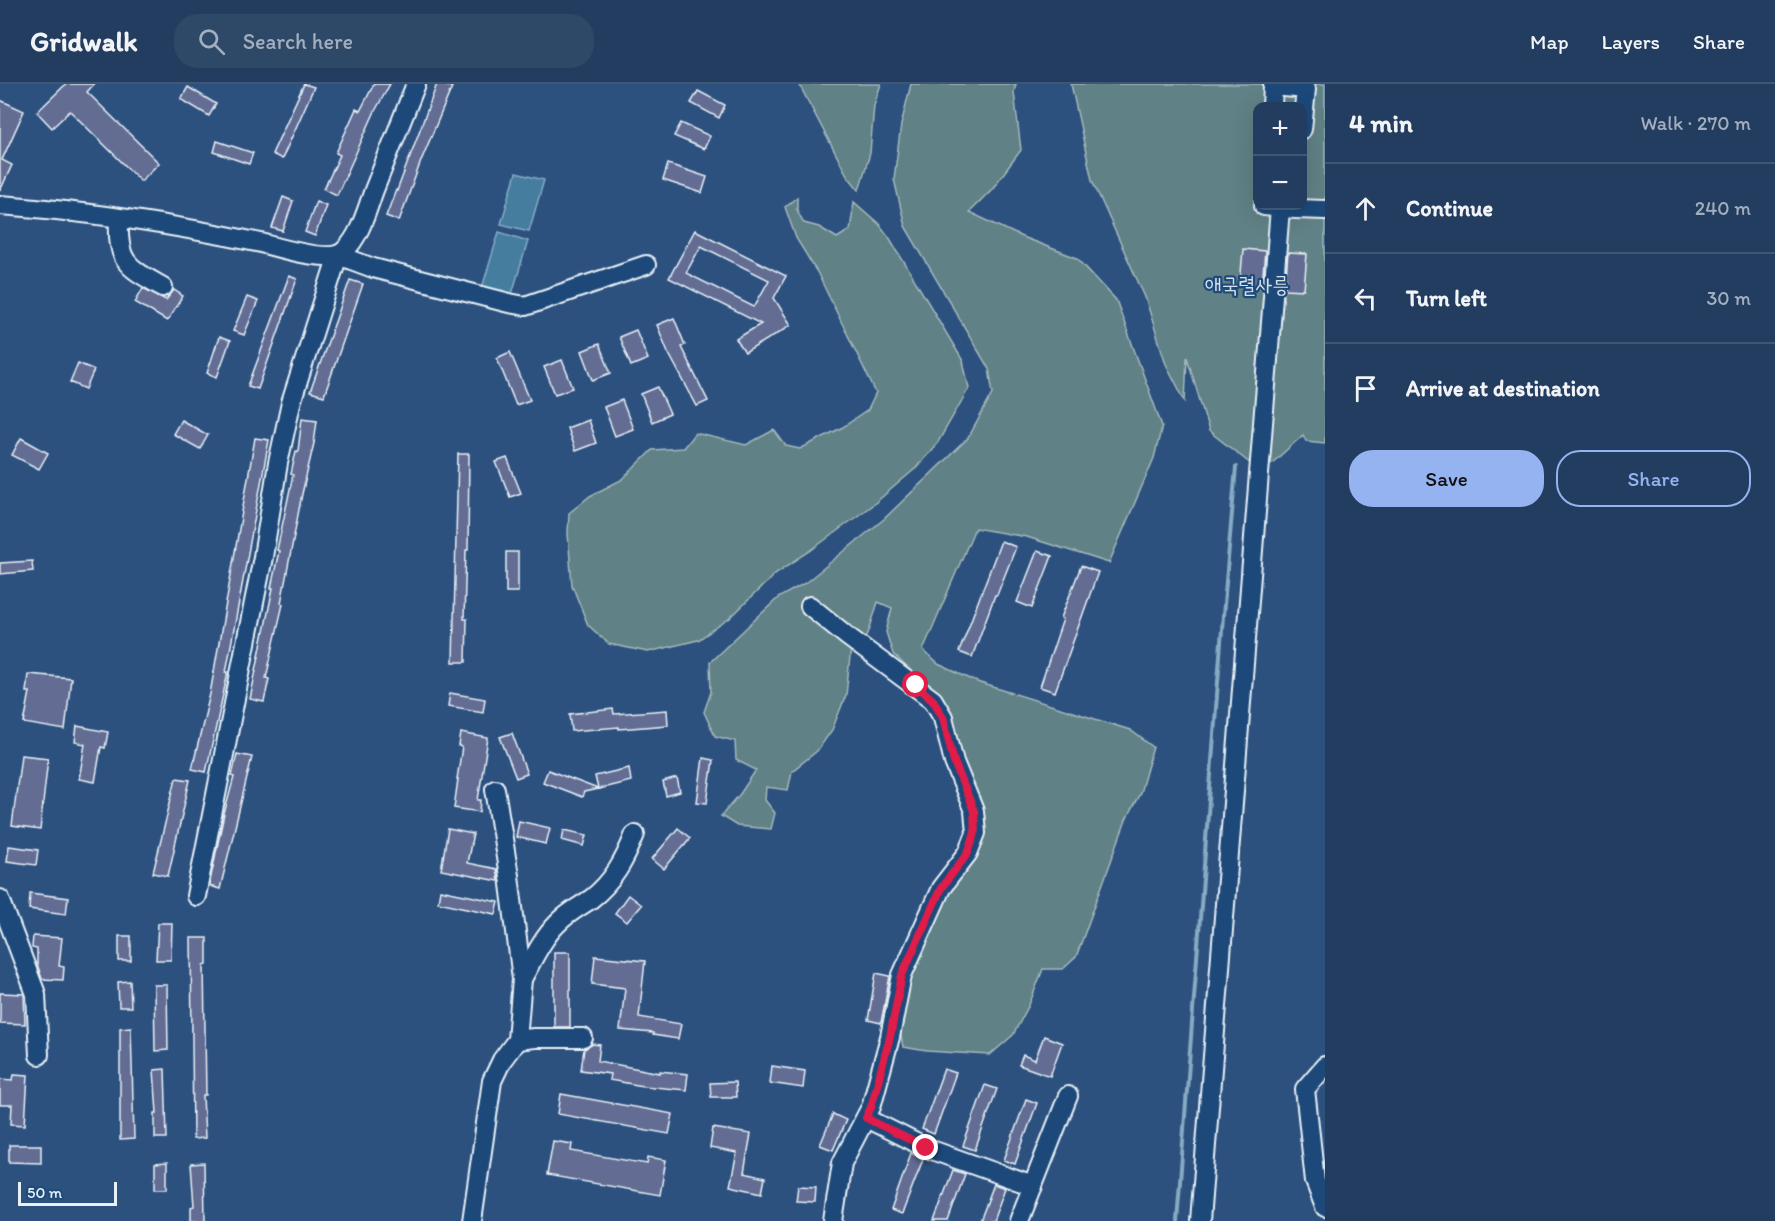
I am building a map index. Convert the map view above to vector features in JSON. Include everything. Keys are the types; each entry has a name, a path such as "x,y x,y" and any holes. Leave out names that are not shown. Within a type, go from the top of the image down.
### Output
{"street":[{"path":"196,896 261,569 278,462 291,403 338,255 350,243 362,221 416,84"},
{"path":"1272,102 1273,86 1306,89 1305,102"},
{"path":"0,205 40,208 207,232 329,257 338,255 374,268 525,306 646,265"},
{"path":"1307,209 1325,210"},
{"path":"1200,1221 1284,210"},
{"path":"119,219 122,255 131,269 163,287"},
{"path":"810,606 846,636 933,700 943,717 954,762 974,811 975,833 968,853 941,888 902,975 890,1037 871,1107 842,1163 833,1221"},
{"path":"472,1221 474,1193 492,1081 502,1060 517,1040 522,979 495,789"},
{"path":"522,979 555,926 570,911 607,885 618,871 634,834"},
{"path":"0,899 36,994 39,1055"},
{"path":"517,1040 583,1038"},
{"path":"1325,1066 1305,1089 1314,1181 1325,1207"},
{"path":"1019,1221 1068,1096"},
{"path":"866,1118 926,1148 1033,1186"}],"green space":[{"path":"799,84 881,84 874,105 870,153 859,190 847,175"},
{"path":"911,84 1016,84 1014,92 1021,150 992,189 969,212 1022,237 1077,258 1116,300 1162,426 1154,458 1109,563 1027,537 975,528 923,650 938,664 977,682 1130,730 1153,747 1140,793 1126,820 1076,957 1063,969 1043,969 1029,1005 1013,1035 990,1055 903,1047 899,1024 904,988 943,894 977,847 985,830 971,777 962,766 940,698 893,654 886,632 892,608 878,602 868,634 861,642 813,600 801,603 812,620 828,628 851,647 846,695 832,730 817,751 792,771 788,790 766,787 765,800 775,813 771,829 737,826 721,816 756,770 736,760 735,741 715,736 704,712 711,692 710,662 778,598 805,583 884,519 968,438 993,393 989,369 905,226 894,179 901,125"},
{"name":"애국렬사릉","path":"1071,84 1325,84 1325,443 1306,441 1303,435 1271,464 1251,464 1209,431 1187,357 1185,401 1166,364 1145,297 1092,180"},
{"path":"797,197 797,210 804,223 819,227 837,238 850,230 854,202 879,224 963,361 969,388 938,442 916,468 875,503 776,573 730,618 698,640 648,652 609,644 588,625 572,585 568,534 569,513 590,496 623,479 652,450 683,448 695,433 746,445 774,430 786,446 800,449 843,427 868,410 876,393 817,272 796,238 785,207"}],"water":[{"path":"516,173 544,180 529,231 501,224"},
{"path":"499,232 528,241 511,297 482,288"}],"building":[{"path":"66,84 94,84 87,92 159,163 141,181 70,111 52,128 37,112"},
{"path":"304,84 314,87 282,159 272,154"},
{"path":"374,84 390,84 375,111 337,195 324,189 340,155 336,153 356,109 360,111"},
{"path":"437,84 452,87 399,221 386,216"},
{"path":"188,87 216,104 209,116 181,99"},
{"path":"698,91 725,105 719,118 691,103"},
{"path":"0,100 24,111 2,160 12,165 0,191"},
{"path":"681,123 710,136 704,149 674,136"},
{"path":"217,141 253,153 249,164 214,152"},
{"path":"668,164 707,177 702,193 663,180"},
{"path":"283,197 293,201 283,231 272,228"},
{"path":"316,201 326,205 315,236 305,232"},
{"path":"695,230 786,276 774,298 791,325 745,353 736,339 761,324 669,278","holes":["701,246 769,280 754,307 686,273"]},
{"path":"1243,249 1265,251 1262,287 1240,285"},
{"path":"1288,253 1307,254 1304,290 1285,289"},
{"path":"289,276 297,279 258,389 248,386"},
{"path":"350,280 363,284 324,396 310,392"},
{"path":"143,288 166,300 174,290 183,296 167,321 135,302"},
{"path":"247,297 258,301 244,335 233,331"},
{"path":"674,318 685,345 681,347 708,401 697,406 668,352 657,325"},
{"path":"636,330 648,359 631,366 619,337"},
{"path":"219,337 230,341 217,377 207,373"},
{"path":"599,344 611,373 593,380 582,351"},
{"path":"510,352 530,400 516,405 497,358"},
{"path":"562,360 573,388 555,394 544,367"},
{"path":"78,363 94,370 86,389 70,382"},
{"path":"658,387 670,414 652,422 641,394"},
{"path":"622,400 633,429 615,436 604,407"},
{"path":"302,418 317,420 314,443 281,603 283,604 266,678 269,679 264,702 250,699 273,588 271,588 279,551 277,550 293,475 291,474 296,451 298,451"},
{"path":"181,420 208,435 200,449 173,434"},
{"path":"588,420 596,443 575,451 567,428"},
{"path":"21,438 48,453 39,469 12,455"},
{"path":"255,438 269,440 226,672 228,672 206,772 192,769 210,694"},
{"path":"458,454 469,454 468,550 466,550 464,619 467,619 466,662 453,662"},
{"path":"507,458 521,493 510,497 496,462"},
{"path":"1001,541 1016,547 972,657 959,652"},
{"path":"1037,551 1052,556 1032,608 1017,602"},
{"path":"506,552 518,552 518,592 506,592"},
{"path":"32,561 33,571 0,574 0,563"},
{"path":"1081,566 1098,572 1055,692 1040,687 1063,619 1061,618"},
{"path":"28,674 71,678 65,730 24,723 30,692 26,692"},
{"path":"450,693 485,699 483,712 448,706"},
{"path":"613,709 614,714 667,710 668,725 572,731 570,714"},
{"path":"77,726 108,732 105,748 101,747 95,782 79,779 85,744 75,742"},
{"path":"461,733 488,738 478,800 481,800 480,812 454,808 462,747 459,746"},
{"path":"512,733 527,774 516,778 500,737"},
{"path":"237,754 252,757 220,889 209,886 234,777 232,776"},
{"path":"21,755 48,758 40,830 12,826"},
{"path":"703,758 713,760 707,803 697,802"},
{"path":"629,768 631,781 598,789 595,776"},
{"path":"548,770 598,789 584,792 582,797 543,782"},
{"path":"176,778 190,780 168,876 153,873"},
{"path":"677,778 680,792 666,796 663,782"},
{"path":"519,821 550,828 546,844 516,837"},
{"path":"678,828 690,838 664,869 652,859"},
{"path":"448,829 473,834 467,863 496,869 498,881 441,870"},
{"path":"564,830 587,835 584,846 562,840"},
{"path":"9,846 38,850 36,865 7,861"},
{"path":"440,890 499,902 496,914 438,902"},
{"path":"30,893 68,898 66,914 29,909"},
{"path":"628,895 641,905 627,922 615,913"},
{"path":"158,923 172,923 171,960 156,960"},
{"path":"33,936 62,938 59,966 64,967 63,980 42,979 37,964 37,949 32,948"},
{"path":"119,936 131,936 131,961 119,961"},
{"path":"191,938 207,938 207,964 204,965 205,1138 193,1139"},
{"path":"554,952 570,952 570,1027 554,1027"},
{"path":"595,956 645,961 639,1017 681,1024 678,1039 653,1035 653,1033 620,1030 625,988 592,984"},
{"path":"876,973 890,976 881,1023 868,1020"},
{"path":"130,981 131,1007 119,1007 118,982"},
{"path":"154,985 167,985 168,1050 155,1051"},
{"path":"0,993 24,994 25,1024 0,1023"},
{"path":"131,1027 134,1139 120,1140 120,1028"},
{"path":"1044,1036 1062,1043 1050,1076 1019,1065 1023,1055 1035,1060"},
{"path":"593,1044 600,1045 598,1061 660,1073 660,1071 688,1074 686,1090 609,1080 610,1074 581,1070 584,1049"},
{"path":"772,1066 805,1071 803,1088 770,1083"},
{"path":"165,1069 167,1138 155,1138 155,1113 157,1113 154,1070"},
{"path":"944,1069 956,1073 934,1134 922,1129"},
{"path":"14,1074 28,1075 25,1125 11,1124 12,1105 0,1105 0,1079 13,1080"},
{"path":"735,1082 736,1097 711,1097 710,1083"},
{"path":"985,1085 997,1089 975,1150 963,1146"},
{"path":"561,1094 673,1114 669,1134 558,1114"},
{"path":"1026,1099 1037,1103 1015,1164 1004,1160"},
{"path":"833,1114 846,1120 833,1150 820,1145"},
{"path":"713,1128 751,1134 744,1173 765,1178 762,1193 730,1186 737,1153 710,1148"},
{"path":"553,1141 572,1144 571,1151 647,1164 648,1157 666,1160 660,1195 547,1175"},
{"path":"9,1145 41,1145 41,1163 9,1162"},
{"path":"911,1153 923,1159 902,1214 891,1210"},
{"path":"167,1163 167,1189 155,1189 155,1164"},
{"path":"204,1163 205,1221 191,1221 191,1207 194,1206 191,1164"},
{"path":"953,1170 965,1174 948,1221 934,1221"},
{"path":"994,1184 1005,1188 993,1221 980,1221"},
{"path":"798,1186 816,1187 815,1202 796,1201"}],"waterway":[{"path":"1177,1221 1236,467"}],"route":[{"path":"916,685 933,700 943,717 954,762 974,811 975,833 968,853 941,888 902,975 890,1037 866,1118 926,1148"}]}
